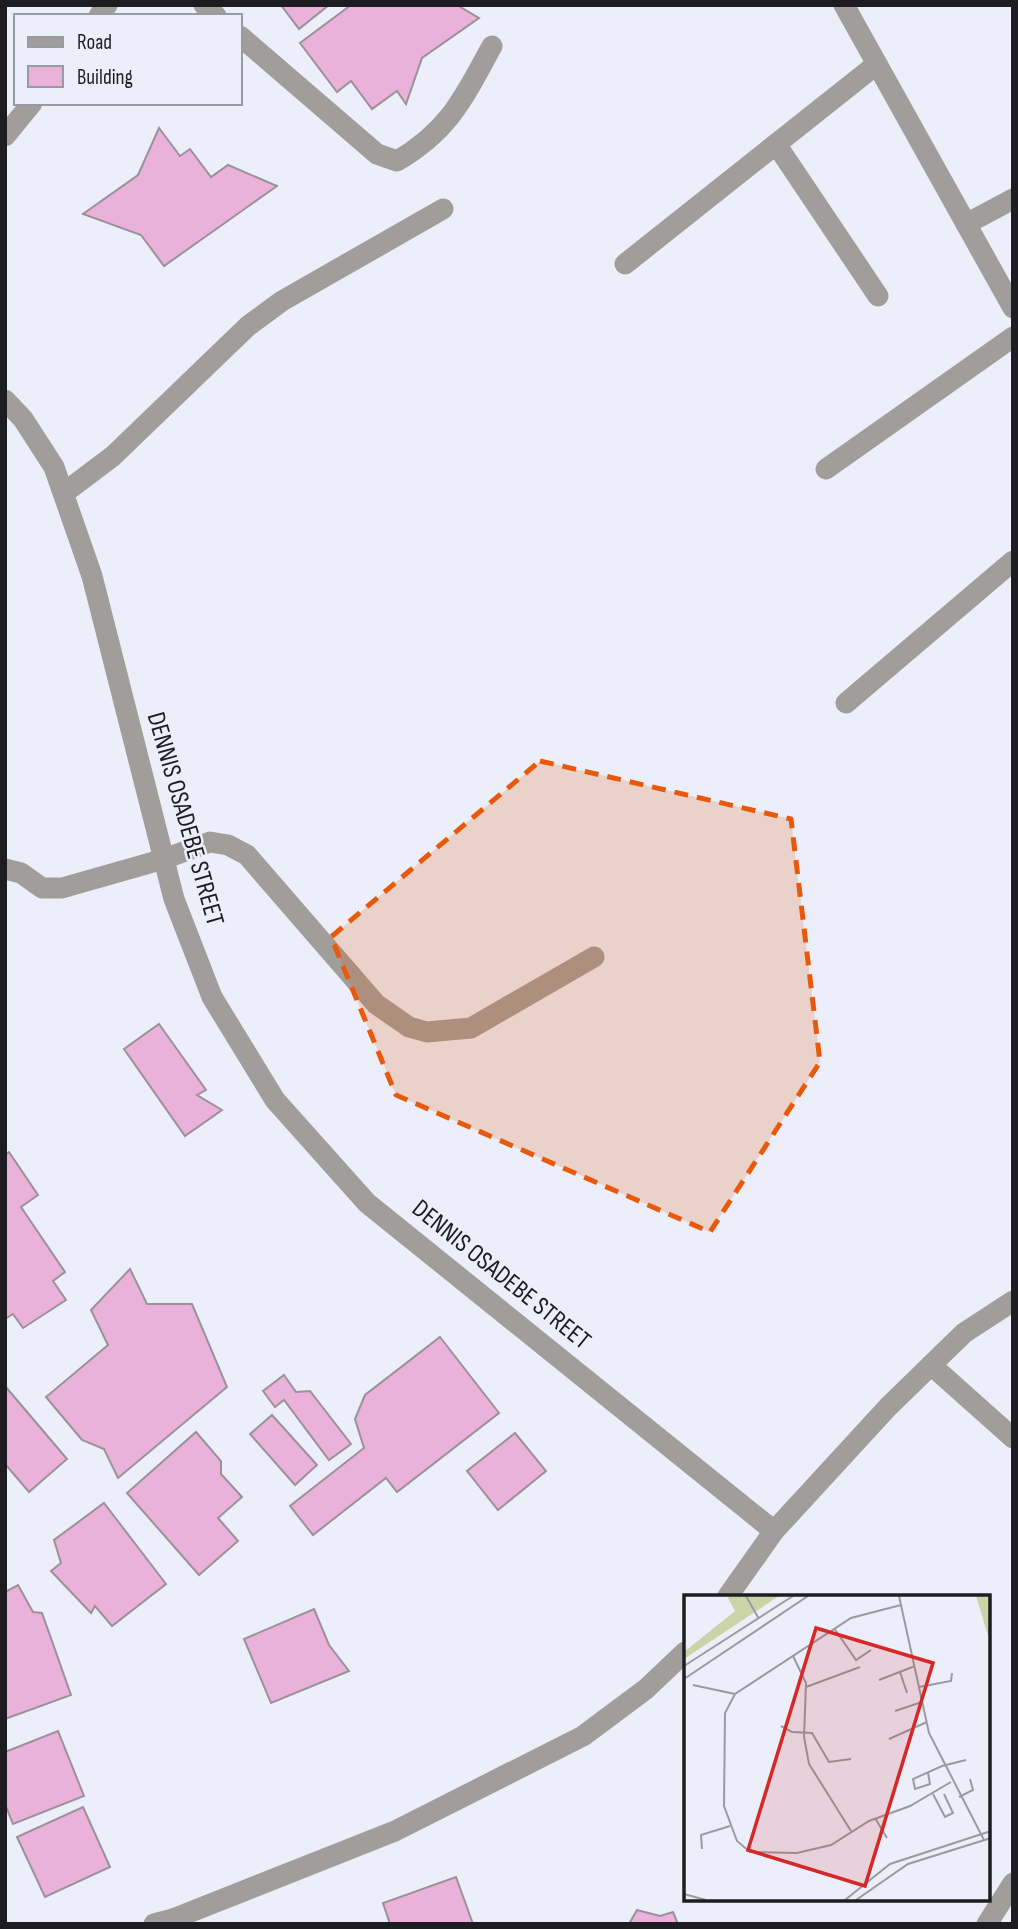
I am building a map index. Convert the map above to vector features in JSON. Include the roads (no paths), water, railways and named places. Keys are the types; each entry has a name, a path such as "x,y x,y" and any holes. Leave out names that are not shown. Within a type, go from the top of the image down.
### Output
{"street":[{"path":"844,5 1013,308"},
{"path":"242,38 377,154 397,161 422,146 455,113 492,46"},
{"path":"625,264 877,64"},
{"path":"5,136 30,105"},
{"path":"776,144 878,296"},
{"path":"966,224 1013,199"},
{"path":"64,493 113,456 248,326 282,301 443,209"},
{"path":"826,469 1013,337"},
{"name":"DENNIS OSADEBE STREET","path":"5,400 23,419 54,467 64,493 92,576 174,899 212,997 275,1100 367,1203 774,1531"},
{"path":"846,704 1013,561"},
{"path":"5,869 21,873 42,888 62,888 164,859 210,842 228,845 247,855 376,1004 409,1027 427,1032 471,1028 594,957"},
{"path":"729,1595 774,1531 888,1407 964,1333 1013,1301"},
{"path":"932,1365 1013,1438"},
{"path":"154,1924 173,1919 395,1830 583,1737 646,1689 684,1652"},
{"path":"987,1924 1013,1883"}]}
